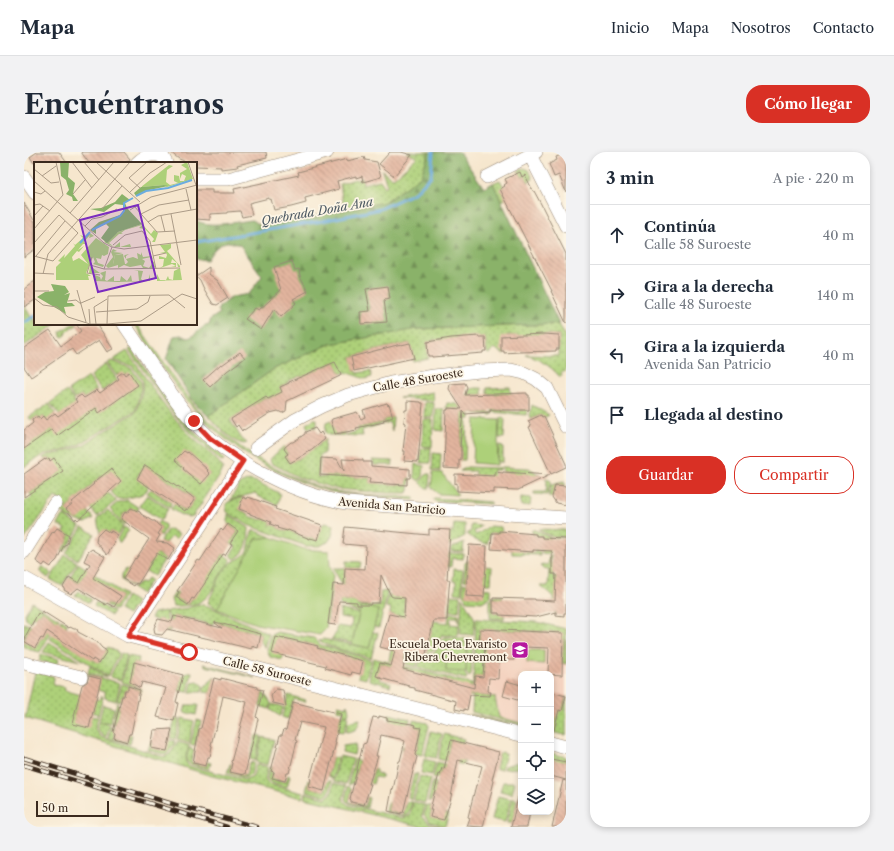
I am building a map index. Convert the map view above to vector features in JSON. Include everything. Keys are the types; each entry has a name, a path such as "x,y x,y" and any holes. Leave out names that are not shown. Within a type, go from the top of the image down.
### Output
{"street":[{"path":"197,179 228,179 327,152"},
{"path":"487,177 533,153 566,226"},
{"path":"138,162 146,156 156,155 163,157 166,162"},
{"path":"24,177 34,192"},
{"name":"Avenida San Patricio","path":"125,325 185,412 210,438 268,476 292,487 318,497 346,503 566,518"},
{"name":"Calle 48 Suroeste","path":"256,448 295,420 315,409 348,395 391,383 479,371 512,370 524,373 536,379 547,388 566,427"},
{"path":"128,636 243,461"},
{"path":"24,552 55,503"},
{"name":"Calle 58 Suroeste","path":"24,578 128,636 518,734"},
{"path":"24,663 81,677"},
{"path":"554,744 566,746"}],"shaded area":[{"path":"476,619 537,622 566,629 566,735 554,733 554,671 518,671 518,724 472,712"}],"green space":[{"path":"429,152 421,176 385,202 344,210 340,184 362,178 363,184 380,180 385,187 387,186 382,170 392,178 395,177 417,157 406,153"},
{"path":"429,152 459,152 484,188 493,183 559,324 418,329 330,344 274,369 208,416 194,402 166,359 174,336 181,335 188,338 203,327 209,325 211,319 220,313 218,310 219,307 232,297 249,294 262,276 240,245 227,242 218,246 207,260 197,259 197,221 208,224 223,224 253,220 261,226 385,202 421,176"},
{"path":"524,168 529,170 533,179 528,182 525,175 522,177 518,171"},
{"path":"500,180 504,187 501,189 506,199 501,201 493,183"},
{"path":"24,302 32,319 34,318 34,325 55,325 24,346"},
{"path":"559,324 566,338 566,371 561,373 562,376 560,377 553,369 544,363 526,355 559,356 559,335 507,335 504,354 494,348 490,354 487,353 485,337 469,337 461,339 460,337 427,342 428,358 413,361 410,343 400,344 351,357 357,373 370,371 372,377 365,379 345,372 341,374 335,362 288,381 288,383 280,387 286,399 274,398 273,396 268,399 266,397 230,420 242,439 247,443 244,444 230,437 208,416 274,369 330,344 418,329"},
{"path":"70,325 77,325 65,333 66,335 63,337 61,336 60,332"},
{"path":"138,325 178,384 205,417 221,432 257,458 276,469 316,486 344,493 414,497 414,500 336,493 295,480 256,460 221,435 190,404 155,356 136,326"},
{"path":"131,348 172,406 208,445 224,458 223,461 220,460 188,430 174,414 129,350"},
{"path":"127,351 156,394 180,425 221,466 223,469 221,474 193,516 190,517 182,515 171,509 175,504 185,511 186,509 188,510 195,499 178,486 177,487 164,477 145,466 137,477 148,486 147,490 144,493 133,497 118,499 113,494 102,475 66,509 75,519 87,511 93,518 85,523 65,516 65,514 57,509 62,501 55,497 24,540 24,501 32,497 30,493 50,480 50,461 48,458 45,460 43,457 83,445 136,412 142,392 143,381 132,366 113,360"},
{"path":"111,361 131,368 141,382 141,389 135,411 80,444 62,451 44,454 24,467 24,447 52,429 96,408 99,412 125,394 129,373 125,375 119,374 117,376 107,363"},
{"path":"106,364 119,382 116,381 102,391 91,376"},
{"path":"88,377 97,390 94,391 90,400 87,396 84,398 81,395 74,399 69,390"},
{"path":"510,387 511,394 487,394 487,388"},
{"path":"482,388 482,394 470,395 477,412 492,413 492,415 470,413 466,398 471,389"},
{"path":"67,391 77,405 61,417 50,403"},
{"path":"433,392 434,401 399,398"},
{"path":"425,402 434,403 433,418 424,417"},
{"path":"447,403 457,404 470,415 470,419 467,419 465,460 459,460 461,459 460,447 463,419 462,409 446,408"},
{"path":"49,404 55,413 48,423 43,416 40,419 38,416 31,420 29,417"},
{"path":"532,405 549,415 544,418 540,415 531,419 530,415"},
{"path":"436,409 444,409 443,431 435,430"},
{"path":"493,410 520,412 521,410 528,410 526,415 492,412"},
{"path":"393,417 392,431 389,422 362,430 363,436 328,435 325,432 326,423 331,421 336,435 344,432 345,435 358,431 358,428 384,422 383,420"},
{"path":"500,418 505,420 504,438 499,438"},
{"path":"314,419 317,419 317,427 308,428 306,424"},
{"path":"475,419 499,420 497,465 473,463"},
{"path":"423,420 433,420 432,447 422,446"},
{"path":"325,439 324,454 320,455 318,477 326,477 326,474 331,476 354,476 354,478 364,476 364,478 370,478 370,483 407,485 407,478 410,478 409,491 406,493 387,493 337,489 300,478 271,463 270,459 284,446 286,448 284,449 288,454 285,456 290,463 296,458 297,460 304,455 304,453 320,445 319,444"},
{"path":"499,446 503,447 503,462 498,462"},
{"path":"431,448 430,463 420,463 421,449"},
{"path":"433,453 441,454 440,471 432,470"},
{"path":"372,460 392,461 393,465 374,465"},
{"path":"415,464 424,466 423,476 419,481 414,477"},
{"path":"467,467 500,468 500,470 494,470 493,477 475,476 475,471 460,471"},
{"path":"502,467 529,468 540,475 503,472"},
{"path":"433,472 442,473 458,495 438,494 431,487"},
{"path":"427,474 430,474 429,488 426,488 420,482"},
{"path":"545,478 551,481 547,495 534,494 534,492 546,492 547,481"},
{"path":"249,480 257,482 281,494 277,505 255,493 230,500 240,484"},
{"path":"564,482 566,486 557,486 552,497 549,497 551,485"},
{"path":"151,489 171,503 170,508 147,493"},
{"path":"107,493 116,501 97,516 90,508"},
{"path":"147,495 168,509 161,520 139,506"},
{"path":"243,497 240,510 249,514 249,516 262,520 263,518 271,521 270,524 278,527 277,528 288,530 309,539 317,540 323,524 334,525 332,536 328,542 319,546 306,546 248,525 227,512 226,504 228,502"},
{"path":"521,497 531,498 530,506 521,505"},
{"path":"434,498 491,502 491,504 435,501 433,500"},
{"path":"127,500 139,508 137,511 131,508 127,513 125,512 121,519 126,522 124,525 110,509 118,502"},
{"path":"108,510 123,526 117,535 111,531 110,533 104,530 100,535 97,518"},
{"path":"228,514 249,528 246,546 242,553 235,559 230,555 236,547 230,543 238,531 228,524"},
{"path":"63,516 80,526 65,551 62,550 67,543 69,535 64,532 65,529 58,525"},
{"path":"159,521 165,525 165,529 161,536 158,534 161,527 157,525"},
{"path":"454,523 465,524 465,536 449,545 450,532 453,532"},
{"path":"471,525 482,526 474,532 476,535 490,526 501,527 502,532 490,533 487,544 475,540 467,534 471,531"},
{"path":"82,527 94,534 78,560 66,553"},
{"path":"124,527 129,530 120,543 117,539"},
{"path":"170,529 179,534 176,539 172,536 166,543 160,541 167,530"},
{"path":"539,529 566,530 566,537 553,537"},
{"path":"254,530 271,537 256,539 217,609 208,603 219,578 227,566 245,554 249,545 251,534"},
{"path":"532,530 551,538 550,554 542,553 542,536 536,536 536,534 532,533"},
{"path":"271,537 304,549 329,551 330,566 333,575 326,629 320,635 256,624 217,609 256,539"},
{"path":"464,542 463,552 451,551 451,548"},
{"path":"147,546 165,559 154,576 146,571 152,561"},
{"path":"512,549 521,549 522,552 534,553 535,551 540,551 540,555 512,554"},
{"path":"449,553 464,554 463,559 452,558 451,567 448,567"},
{"path":"223,554 231,561 222,572 208,596 195,604 187,606 173,606 171,599 176,591 178,593 176,597 188,605"},
{"path":"65,555 77,562 62,586 50,579"},
{"path":"549,556 551,556 550,563 553,564 553,576 557,577 555,615 553,597 540,586 548,586 549,569 542,568 540,566 542,564 548,565"},
{"path":"346,561 361,562 360,568 346,568"},
{"path":"467,561 467,581 464,580 465,563"},
{"path":"78,563 125,595 115,610 106,605 107,603 114,607 121,596 108,589 108,587 84,575 79,583 70,578"},
{"path":"42,566 51,573 48,578 39,571"},
{"path":"484,566 492,567 491,584 484,584"},
{"path":"333,568 345,568 343,601 357,602 357,605 380,606 381,592 388,591 379,628 374,627 378,611 361,606 360,613 340,605 342,584"},
{"path":"126,569 129,570 122,581 121,575"},
{"path":"454,569 463,570 461,594 455,593 456,581 453,581"},
{"path":"148,578 151,580 142,594 126,583 134,588 141,582 144,583"},
{"path":"463,583 491,589 491,597 482,602 467,601 463,594"},
{"path":"78,591 91,599 89,603 75,595"},
{"path":"405,593 404,613 432,621 448,623 449,613 459,614 459,622 458,617 451,617 450,624 459,625 458,636 442,635 432,652 427,651 433,624 390,614 391,608 386,607 389,594 396,598"},
{"path":"451,595 460,596 459,611 450,611"},
{"path":"127,596 136,602 128,615 119,610"},
{"path":"493,596 503,596 502,599 493,598"},
{"path":"462,597 475,619 473,635 460,634"},
{"path":"493,599 493,613 504,615 504,619 490,618 490,600"},
{"path":"32,602 59,619 40,652 30,650 24,646 24,641 35,648 41,638 43,639 53,618 42,611 36,618 33,616 30,622 26,619 25,614"},
{"path":"96,602 113,612 111,616 94,606"},
{"path":"199,604 208,606 269,634 265,648 260,640 261,634 222,623 213,622 212,625 189,618 174,616 171,625 167,611 188,608"},
{"path":"361,606 378,610 369,648 352,644"},
{"path":"340,609 359,614 352,643 331,639 335,635 337,626 351,628 352,619 340,617"},
{"path":"165,611 170,631 164,631 162,625 163,620 158,619 157,621 151,618 154,613"},
{"path":"476,619 537,622 566,629 566,664 562,663 564,640 562,640 563,633 551,632 551,639 547,632 480,629 479,645 504,646 504,660 484,659 483,677 475,677 474,695 495,697 499,717 518,722 518,724 472,712"},
{"path":"61,620 67,623 64,643 72,648 73,647 99,663 108,647 119,653 108,676 50,639"},
{"path":"24,623 31,626 24,641"},
{"path":"277,632 314,638 321,645 371,660 366,679 358,677 363,661 348,658 348,656 324,652 324,649 317,648 317,646 284,638 284,656 282,660 270,657 267,651 271,635"},
{"path":"373,632 378,633 371,658 336,648 319,640 323,639 369,648"},
{"path":"444,637 465,638 465,643 447,642 446,670 464,672 467,678 465,679 418,667 421,657 425,658 426,653 433,655"},
{"path":"468,638 473,640 471,674 469,677 466,672"},
{"path":"49,642 80,661 43,652"},
{"path":"447,642 467,643 466,672 446,671"},
{"path":"391,650 419,657 416,667 406,664 407,657 404,664 389,660"},
{"path":"528,650 544,650 544,664 527,663"},
{"path":"121,653 127,655 121,680 110,677"},
{"path":"41,654 59,659 57,665 39,661"},
{"path":"128,656 139,658 138,663 134,663 131,678 137,684 136,686 122,682"},
{"path":"373,658 472,684 471,697 463,695 453,682 413,673 413,671 380,663 377,676 380,677 380,680 391,683 390,686 369,680"},
{"path":"204,664 255,677 256,678 205,666"},
{"path":"90,666 107,677 88,673"},
{"path":"35,672 53,676 53,685 65,687 64,690 81,695 74,716 98,717 95,729 101,737 164,757 174,749 177,742 189,745 185,760 189,766 246,780 253,777 256,764 268,767 265,779 269,784 303,793 302,798 212,776 25,718"},
{"path":"188,672 192,672 188,692 179,691 182,677"},
{"path":"82,673 120,683 116,701 105,698 105,692 97,690 101,679"},
{"path":"215,677 211,693 203,692 204,687"},
{"path":"198,682 203,686 201,692 190,692 192,683"},
{"path":"122,684 141,689 140,693 125,690 124,696 122,696 121,700 117,701"},
{"path":"263,692 271,703 269,709 260,706"},
{"path":"288,695 306,700 305,702 294,699 288,719 282,717"},
{"path":"101,696 103,697 98,716 92,712 96,699 99,700"},
{"path":"566,696 566,735 554,733 554,714 559,710 562,711"},
{"path":"117,702 119,705 118,709 120,710 115,724 112,724"},
{"path":"272,704 283,707 280,716 270,710"},
{"path":"103,705 114,708 110,723 99,721"},
{"path":"186,705 198,705 196,715 184,712"},
{"path":"338,705 348,706 348,716 343,715 344,711 337,710"},
{"path":"389,714 410,719 409,724 389,721"},
{"path":"341,715 348,717 344,732 337,731"},
{"path":"469,715 518,726 518,728"},
{"path":"180,718 175,739 170,738 175,719"},
{"path":"182,718 194,721 189,743 177,740"},
{"path":"360,719 356,729 346,732 348,722"},
{"path":"197,720 201,721 195,745 190,745"},
{"path":"413,720 427,723 429,726 422,755 403,751 402,746 417,749 421,728 415,727 416,725 412,724"},
{"path":"99,722 110,725 106,737 103,736 97,728"},
{"path":"111,727 114,728 114,738 127,742 129,734 132,735 130,744 108,738"},
{"path":"431,731 442,734 436,758 425,756"},
{"path":"444,734 464,739 463,743 451,740 447,756 464,761 464,765 438,759"},
{"path":"256,736 261,736 255,761 250,759"},
{"path":"262,737 274,740 268,765 256,762"},
{"path":"169,740 175,741 174,745 166,755 148,750 151,741 153,741 151,748 166,751"},
{"path":"356,744 354,755 342,752 343,746"},
{"path":"189,747 194,751 191,761 193,763 206,766 207,762 211,763 209,769 190,764 186,760"},
{"path":"502,752 506,754 502,769 496,769 499,754"},
{"path":"554,754 566,757 565,762 560,761 560,763 554,762"},
{"path":"340,756 353,759 346,784 334,781"},
{"path":"333,757 338,758 333,779 328,776"},
{"path":"355,759 359,761 353,784 351,783 350,785 348,784"},
{"path":"424,759 435,762 432,775 421,773"},
{"path":"251,762 254,763 251,775 246,778 227,773 230,764 232,764 230,772 246,776 249,764 251,764"},
{"path":"437,762 448,765 447,769 442,768 440,774 435,779 433,778"},
{"path":"518,762 518,768 504,769 505,766"},
{"path":"270,767 272,767 271,772 273,773 272,779 286,782 288,775 290,776 287,787 272,783 267,779"},
{"path":"374,769 376,770 376,773 383,776 381,778 375,777 373,784 370,783"},
{"path":"417,773 412,800 408,797 414,774 416,775"},
{"path":"420,776 431,779 425,803 414,800"},
{"path":"309,780 311,781 309,787 325,791 328,781 332,781 329,793 324,796 306,791"},
{"path":"433,781 436,783 435,789 437,789 435,796 433,796 431,801 428,802"},
{"path":"503,782 515,782 512,794 500,791"},
{"path":"334,783 346,786 343,800 348,805 403,818 410,816 413,802 425,805 422,816 430,824 442,827 423,827 304,798 306,793 325,798 331,794"},
{"path":"348,786 352,789 349,802 365,806 367,797 369,798 367,808 349,803 345,800"},
{"path":"498,796 511,799 505,822 492,819"},
{"path":"513,797 517,800 512,823 507,823"},
{"path":"407,802 412,802 408,815 404,816 386,812 388,803 390,803 388,811 403,815"},
{"path":"427,805 431,806 430,810 432,810 430,817 445,813 449,814 445,826 430,822 424,815"}],"building":[{"path":"37,152 59,152 66,162 34,163 30,157"},
{"path":"81,152 124,152 130,159 127,162 88,162"},
{"path":"170,152 266,152 267,158 237,165 238,167 221,169 221,167 197,166 197,162 186,162 179,159"},
{"path":"390,152 401,152 412,155 394,176 379,164"},
{"path":"566,153 566,192 559,175 554,177 549,164 557,160 556,157"},
{"path":"364,157 365,160 377,162 381,177 363,182 362,176 337,181 339,189 305,198 306,203 291,207 274,210 271,199 269,200 269,198 249,203 252,215 242,217 240,211 210,214 210,220 197,219 197,190 212,190 212,193 235,193 234,189 299,175 298,172 347,159 347,161"},
{"path":"520,172 522,177 525,175 534,191 566,254 566,323 552,291 500,189 507,183 505,179"},
{"path":"24,203 34,220 34,250 24,257"},
{"path":"292,261 295,270 299,269 300,276 308,291 293,299 296,303 281,317 274,309 261,330 245,319 255,308 259,310 281,290 274,267"},
{"path":"209,267 209,274 218,281 228,298 217,305 213,304 197,275"},
{"path":"34,282 34,301 24,307 24,289"},
{"path":"388,286 390,299 384,300 387,322 361,324 360,312 370,311 366,289"},
{"path":"77,325 98,325 113,349 107,352 99,340 76,355 72,349 31,377 24,367 24,348 50,330 61,346 81,331"},
{"path":"543,334 559,335 559,349 556,349 556,351 504,353 504,351 501,351 501,336"},
{"path":"485,337 486,351 483,351 483,353 432,357 428,356 427,342 451,338"},
{"path":"410,343 414,358 354,371 351,357"},
{"path":"240,352 245,358 227,371 210,387 203,380 221,364 222,365"},
{"path":"335,362 341,374 340,376 287,401 286,411 282,413 278,411 270,413 242,431 238,425 236,427 231,419 266,397 268,399 282,392 280,387 289,382"},
{"path":"123,372 125,375 129,372 138,385 99,413 96,408 57,436 52,429 24,449 24,430 33,423 32,420 38,416 40,419 43,416 46,420 55,413 58,416 77,402 75,399 81,395 84,398 97,390 100,393 119,379 117,376"},
{"path":"465,383 467,387 465,395 527,393 527,395 529,395 529,410 490,410 490,412 465,414 463,411 460,447 461,460 459,460 459,469 444,468 446,410 448,410 448,408 462,409 449,389 450,384"},
{"path":"407,401 423,403 418,462 404,461 405,451 403,451 406,423 404,422 405,410 407,410"},
{"path":"387,403 388,405 389,404 393,417 383,420 384,422 356,428 357,430 335,434 331,421 332,419 357,412 361,419 365,417 363,410"},
{"path":"541,415 542,417 544,416 566,464 566,467 551,474 529,427 531,426 528,421"},
{"path":"315,428 319,434 321,432 325,439 312,450 290,463 285,456 288,454 284,449 285,447 305,434 305,432"},
{"path":"184,451 187,453 188,452 208,470 207,471 210,474 201,484 175,460"},
{"path":"49,458 50,461 54,458 63,471 24,497 24,474 45,459"},
{"path":"321,458 337,459 344,471 342,459 363,460 363,462 371,462 371,466 410,469 410,478 407,478 407,485 369,483 370,478 320,475"},
{"path":"145,465 195,499 188,510 186,509 185,511 137,479"},
{"path":"111,469 121,481 78,520 76,518 75,520 66,509 73,503 72,502 94,484 93,483"},
{"path":"495,472 550,475 518,490 494,489 494,493 457,491 455,474 495,476"},
{"path":"555,485 566,486 566,505 556,503 552,497"},
{"path":"243,497 247,499 248,497 276,507 275,509 322,525 318,540 310,539 288,530 277,528 278,527 270,524 271,522 239,509"},
{"path":"131,508 140,512 152,521 155,521 162,528 158,534 160,535 156,542 168,543 175,548 168,560 157,553 138,584 136,583 134,586 123,579 135,558 136,559 149,539 121,519 125,512 127,513"},
{"path":"228,524 238,531 230,543 232,544 225,555 223,554 194,599 192,598 188,605 176,597 179,592 177,591 198,560 200,561 221,529 223,531"},
{"path":"345,527 429,535 429,529 450,530 447,580 450,580 447,620 434,620 425,658 406,654 403,669 474,688 475,676 483,677 485,645 479,645 480,629 563,633 562,675 554,674 554,671 548,671 549,648 524,647 524,657 515,656 514,660 499,660 498,679 489,678 488,692 491,692 490,696 470,695 467,710 464,709 464,711 455,709 456,701 415,690 415,688 376,676 380,663 391,666 395,651 380,647 389,614 404,617 405,598 391,596 381,575 379,603 357,605 357,602 339,601 335,625 328,624 333,584 344,585 345,568 365,569 366,546 343,544"},
{"path":"57,528 69,535 67,544 64,545 57,560 51,567 45,563 43,566 36,561 53,531 54,532"},
{"path":"104,529 110,533 111,531 118,535 107,555 96,542 97,536"},
{"path":"499,531 536,534 536,536 542,536 542,538 566,539 566,613 564,613 564,616 556,615 556,612 536,617 499,615 499,613 493,613 493,598 555,601 556,574 552,574 552,551 533,550 533,552 491,549 492,533 499,533"},
{"path":"469,545 487,546 484,597 466,596"},
{"path":"92,549 105,557 93,578 121,596 114,607 107,603 106,605 78,588 71,594 64,590 65,588 63,587 69,577 79,583 90,564 84,561 88,552"},
{"path":"42,611 69,628 77,629 78,632 96,641 107,651 99,663 93,659 92,661 47,631 43,639 41,638 35,648 24,641 38,613 40,615"},
{"path":"174,616 222,628 215,622 261,634 258,648 252,646 252,649 167,629 162,635 155,634 154,628 158,619 172,622"},
{"path":"276,637 318,646 317,648 363,661 360,674 352,672 351,675 325,668 326,666 272,653"},
{"path":"134,662 183,675 176,702 178,703 174,721 157,717 166,688 142,682 140,688 130,682"},
{"path":"89,676 101,679 89,728 73,724 82,685 87,682"},
{"path":"214,678 221,680 221,678 257,687 257,689 263,690 256,717 258,719 245,774 243,775 230,772 231,762 247,702 223,696 211,745 210,757 208,757 206,766 193,763 199,729 201,728"},
{"path":"507,681 518,684 518,700 503,696"},
{"path":"128,686 140,690 131,734 129,734 127,742 114,738 115,733 113,732 122,696 124,696 125,690 128,690"},
{"path":"276,689 283,690 286,706 273,703 271,696"},
{"path":"554,693 566,696 562,711 559,710 554,730"},
{"path":"293,702 341,714 324,791 309,787 324,727 300,722 289,773 287,773 285,781 272,778 274,772 271,771 280,735 282,735 284,729 286,730"},
{"path":"379,716 387,718 387,720 412,724 416,725 415,727 421,728 415,755 417,757 403,813 401,812 401,814 388,811 392,789 393,790 405,741 400,739 381,735 376,756 378,756 364,805 351,802 350,799 363,744 366,743 373,717 379,718"},
{"path":"172,729 167,751 151,748 154,730"},
{"path":"451,740 499,752 483,827 467,826 470,818 468,817 476,785 482,766 458,760 450,802 444,820 430,817 432,810 430,810 439,774 442,768 444,769"},
{"path":"554,760 566,762 566,780 554,777"},
{"path":"563,780 566,781 566,827 552,827"},
{"path":"518,797 518,815 529,815 527,827 511,827"}],"waterway":[{"name":"Quebrada Doña Ana","path":"197,242 322,221 380,209 414,193 431,176 433,152"},
{"name":"Quebrada Doña Ana","path":"24,323 34,317"}],"railway":[{"path":"24,758 179,806 257,827"},
{"path":"24,765 227,827"}],"place":[{"name":"Escuela Poeta Evaristo Ribera Chevremont","path":"520,650"}],"route":[{"path":"189,652 128,636 243,461 210,438 194,421"}]}
